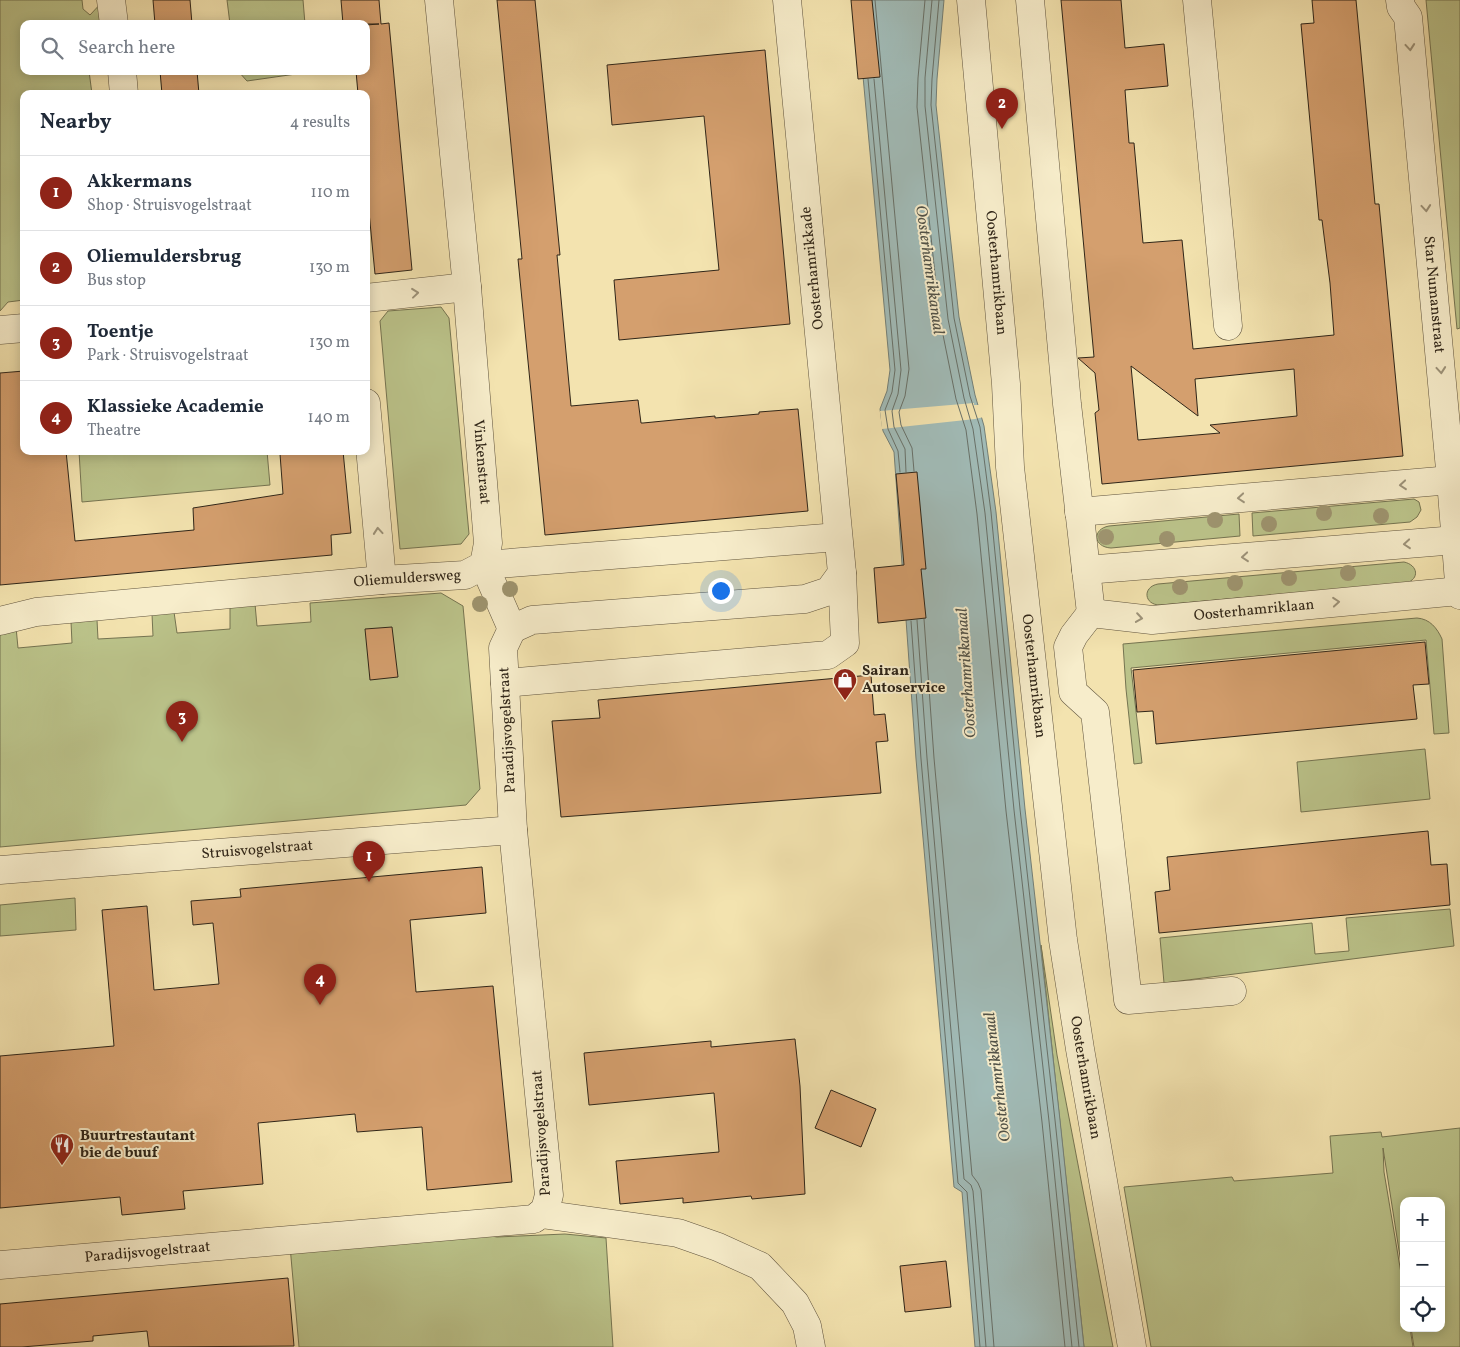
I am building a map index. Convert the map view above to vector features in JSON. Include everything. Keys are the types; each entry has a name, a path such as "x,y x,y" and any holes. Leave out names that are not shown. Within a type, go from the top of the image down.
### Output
{"street":[{"path":"112,0 114,20"},
{"name":"Vinkenstraat","path":"439,0 488,543 484,566"},
{"name":"Oosterhamrikkade","path":"787,0 838,537"},
{"name":"Oosterhamrikbaan","path":"971,0 1006,384 1010,467 1064,940 1080,1049 1132,1347"},
{"path":"1030,0 1067,404 1091,613 1074,634 1068,646 1071,688 1095,712 1128,1000 1232,991"},
{"path":"1197,0 1228,326"},
{"name":"Star Numanstraat","path":"1400,0 1401,7 1408,17 1460,595"},
{"path":"122,75 124,90"},
{"path":"370,298 466,288"},
{"path":"0,330 20,328"},
{"path":"370,447 382,580"},
{"path":"1079,512 1451,480"},
{"path":"504,683 828,655 845,643 842,573 838,537"},
{"name":"Oliemuldersweg","path":"0,621 36,612 382,580 465,575 484,566 838,537"},
{"path":"1086,570 1456,540"},
{"path":"484,566 512,629 532,620 805,599 829,591 842,573"},
{"name":"Oosterhamriklaan","path":"1091,613 1152,620 1460,591"},
{"name":"Paradijsvogelstraat","path":"0,1265 534,1219 545,1210 549,1195 514,830 504,683 503,648 512,629"},
{"name":"Struisvogelstraat","path":"0,870 514,830"},
{"path":"541,1214 678,1233 718,1247 760,1266 795,1303 807,1326 811,1347"}],"green space":[{"path":"0,0 82,0 83,9 90,15 104,0 106,20 20,20 20,75 90,75 91,90 20,90 20,300 8,302 0,311"},
{"path":"227,0 303,0 305,20 230,20"},
{"path":"1426,0 1460,0 1460,328 1457,329"},
{"path":"242,75 289,75 247,81"},
{"path":"441,307 449,318 469,534 461,544 400,549 380,321 388,311"},
{"path":"79,455 267,455 270,485 82,502"},
{"path":"1414,499 1419,502 1421,510 1417,517 1410,522 1253,536 1252,513"},
{"path":"1239,514 1240,536 1111,548 1101,545 1097,538 1097,534 1103,528 1109,526"},
{"path":"1404,562 1412,566 1416,572 1414,578 1406,583 1160,605 1151,602 1147,596 1149,589 1158,584"},
{"path":"441,593 463,606 480,789 466,805 0,847 0,628 16,627 18,648 72,643 71,622 97,620 98,639 153,636 152,614 174,612 177,633 230,629 230,607 255,604 257,626 311,622 310,603"},
{"path":"1417,618 1426,620 1432,625 1442,639 1449,733 1434,734 1426,640 1131,668 1142,763 1134,764 1123,644"},
{"path":"1425,749 1430,799 1301,812 1297,762"},
{"path":"75,898 76,930 0,936 0,905"},
{"path":"1450,909 1454,946 1164,983 1160,938 1312,923 1315,954 1349,951 1346,918"},
{"path":"1041,945 1057,1055 1113,1347 1084,1347"},
{"path":"1460,1128 1460,1347 1414,1347 1412,1332 1445,1332 1445,1197 1400,1197 1400,1256 1383,1148 1384,1172 1400,1267 1400,1332 1411,1332 1413,1347 1151,1347 1124,1187 1232,1177 1234,1181 1333,1173 1330,1136 1381,1132 1382,1137"},
{"path":"565,1234 606,1238 613,1347 299,1347 290,1246 486,1235 497,1237"}],"water":[{"name":"Oosterhamrikkanaal","path":"856,0 944,0 936,105 959,317 975,395 984,426 996,512 1025,809 1084,1347 975,1347 962,1192 954,1187 916,759 894,452 883,431 880,409 887,391 890,370"}],"pier":[{"path":"974,403 974,405 980,405 984,417 882,429 880,411"}],"building":[{"path":"153,0 190,0 192,20 155,20"},
{"path":"341,0 379,0 381,24 389,23 412,270 375,274 370,222 370,90 358,90 356,75 370,75 370,25 379,24 370,24 370,20 343,20"},
{"path":"497,0 535,0 560,255 557,255 571,406 638,400 641,423 715,416 715,418 798,409 808,511 545,535 518,259 522,259"},
{"path":"851,0 872,0 880,77 858,79"},
{"path":"1061,0 1121,0 1125,48 1164,44 1168,86 1125,90 1129,143 1134,143 1143,243 1182,240 1193,349 1334,335 1322,220 1319,220 1301,24 1314,23 1312,0 1356,0 1375,204 1379,204 1403,456 1102,484 1095,413 1099,410 1095,373 1078,358 1094,357","holes":["1131,366 1198,416 1195,379 1294,369 1297,416 1210,425 1220,433 1138,440"]},
{"path":"765,50 790,324 619,340 614,280 719,270 704,116 612,125 607,65"},
{"path":"160,75 197,75 199,90 162,90"},
{"path":"20,371 20,455 66,455 75,541 194,530 193,508 283,494 280,455 343,455 351,533 331,535 332,555 0,585 0,373"},
{"path":"917,472 926,569 921,569 926,618 878,623 874,568 904,565 896,474"},
{"path":"392,627 398,677 370,680 365,629"},
{"path":"1425,642 1429,684 1413,685 1417,719 1156,744 1153,711 1137,712 1133,670"},
{"path":"871,675 874,715 885,714 888,741 876,742 881,793 561,817 552,721 600,718 598,700"},
{"path":"1428,831 1431,865 1447,864 1450,905 1159,933 1155,892 1170,890 1167,857"},
{"path":"482,867 486,913 410,920 416,992 493,986 512,1182 427,1190 422,1127 357,1132 355,1114 258,1123 263,1184 183,1191 185,1209 122,1215 120,1197 0,1208 0,1056 114,1046 102,910 147,906 154,990 219,984 213,923 193,925 191,901 241,897 240,889"},
{"path":"795,1039 800,1086 805,1194 752,1199 751,1196 683,1203 683,1198 620,1204 616,1161 719,1152 714,1093 589,1105 584,1053 711,1041 711,1047"},
{"path":"831,1090 876,1109 861,1147 815,1128"},
{"path":"946,1261 951,1307 905,1312 900,1266"},
{"path":"288,1278 294,1346 149,1347 147,1331 93,1336 93,1341 0,1347 0,1304"}],"place":[{"name":"Oliemuldersbrug","path":"1002,129"},
{"name":"Sairan Autoservice","path":"845,701"},
{"name":"Toentje","path":"182,742"},
{"name":"Akkermans","path":"369,882"},
{"name":"Klassieke Academie","path":"320,1005"},
{"name":"Buurtrestautant bie de buuf","path":"62,1166"}]}
